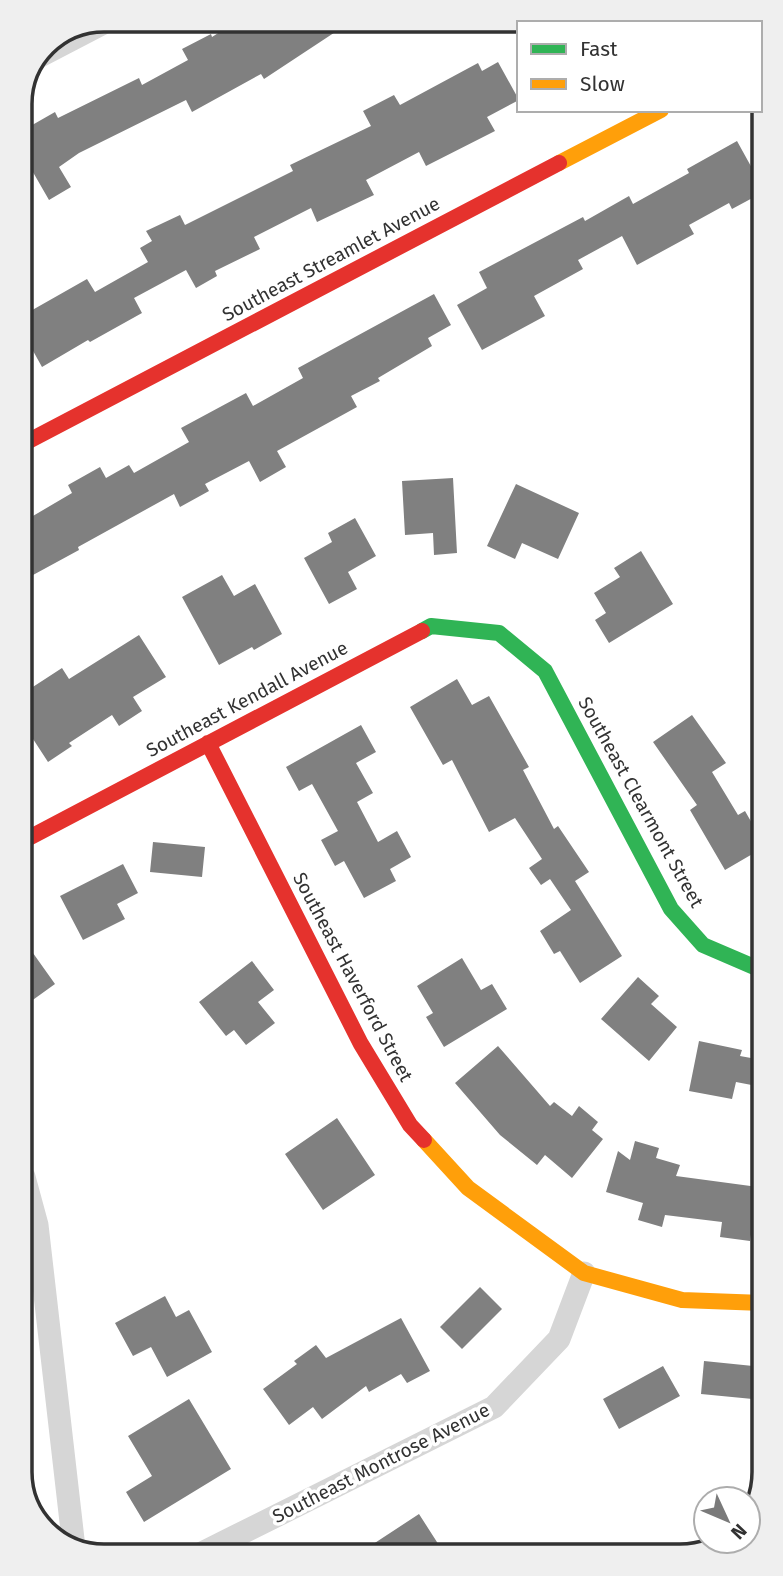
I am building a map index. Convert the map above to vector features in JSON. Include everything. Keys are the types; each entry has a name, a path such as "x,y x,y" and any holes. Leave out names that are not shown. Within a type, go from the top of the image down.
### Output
{"street":[{"path":"63,44 80,35"},
{"name":"Southeast Streamlet Avenue","path":"32,439 657,112"},
{"name":"Southeast Kendall Avenue","path":"32,836 431,626 499,634"},
{"name":"Southeast Clearmont Street","path":"499,634 545,671 671,909 703,945 752,967"},
{"name":"Southeast Haverford Street","path":"208,743 361,1044 410,1125 468,1188 584,1273 682,1300 752,1303"},
{"path":"32,1207 37,1225 73,1537"},
{"name":"Southeast Montrose Avenue","path":"220,1544 494,1406 559,1339 584,1273"}],"building":[{"path":"220,32 335,32 264,79 261,74 192,112 186,100 79,153 59,167 71,187 49,200 32,170 32,125 55,112 58,118 139,78 142,85 188,60 182,49 211,34 212,37"},
{"path":"498,62 517,96 517,101 487,117 495,131 426,166 419,152 366,180 374,195 317,222 311,208 254,237 260,249 215,271 217,276 196,288 186,270 134,298 142,313 42,367 32,349 32,310 87,279 95,292 148,262 140,248 152,241 146,231 180,215 185,225 293,171 290,165 371,126 363,111 394,95 400,105 478,63 482,71"},
{"path":"737,141 752,168 752,198 732,209 729,203 689,225 694,234 637,265 622,236 578,260 583,269 534,296 545,316 482,350 457,305 487,288 479,272 583,217 585,221 629,196 633,204 689,173 687,169"},
{"path":"434,294 451,325 428,338 432,346 378,378 380,381 351,396 357,407 277,451 286,467 260,482 249,461 205,484 209,491 180,507 174,494 32,576 32,517 72,493 68,485 100,467 106,478 129,465 134,473 189,442 181,428 246,393 253,406 303,378 298,368"},
{"path":"453,478 457,553 434,555 433,533 405,535 402,481"},
{"path":"516,484 579,513 558,559 522,543 515,559 487,546"},
{"path":"355,518 376,556 348,572 357,589 329,604 304,558 332,542 328,533"},
{"path":"641,551 673,604 609,643 595,620 606,613 594,593 620,577 614,568"},
{"path":"222,575 234,596 255,584 282,634 219,665 182,597"},
{"path":"139,635 166,677 133,697 142,711 119,726 112,715 69,743 72,746 48,762 32,737 32,688 62,668 69,679"},
{"path":"457,679 472,705 489,696 529,767 523,770 554,829 558,826 589,872 575,881 622,956 580,983 560,951 554,954 540,931 571,910 550,879 541,885 529,868 542,859 515,818 489,832 452,760 443,765 410,707"},
{"path":"692,715 726,763 712,772 738,815 745,811 752,823 752,854 725,870 690,810 697,805 653,742"},
{"path":"361,725 376,752 356,763 373,793 357,802 378,842 397,831 411,857 390,869 396,881 364,898 344,861 335,866 321,840 338,831 312,784 299,791 286,767"},
{"path":"153,842 205,847 202,877 150,872"},
{"path":"123,864 138,893 117,904 125,919 83,940 60,896"},
{"path":"32,952 55,984 32,1001"},
{"path":"462,958 481,990 492,984 507,1009 444,1047 426,1017 433,1013 417,986"},
{"path":"252,961 274,990 258,1002 275,1023 246,1045 234,1030 226,1036 199,1002"},
{"path":"638,977 659,996 651,1004 677,1027 649,1061 601,1019"},
{"path":"699,1041 742,1050 740,1056 752,1058 752,1085 736,1082 732,1099 689,1091"},
{"path":"498,1046 550,1106 554,1102 572,1116 579,1106 598,1122 592,1130 603,1139 572,1178 545,1155 537,1165 500,1135 455,1083"},
{"path":"337,1118 375,1175 323,1210 285,1154"},
{"path":"635,1141 659,1148 656,1158 680,1165 676,1176 752,1186 750,1241 720,1237 722,1222 665,1215 662,1227 638,1220 643,1203 606,1192 618,1151 630,1160"},
{"path":"480,1287 502,1309 462,1349 440,1327"},
{"path":"165,1296 176,1317 189,1310 212,1352 167,1377 151,1347 133,1356 115,1323"},
{"path":"401,1318 430,1371 407,1383 401,1374 369,1392 366,1386 322,1419 313,1407 289,1425 263,1389 297,1364 294,1361 316,1345 326,1358"},
{"path":"704,1361 752,1366 752,1399 701,1394"},
{"path":"663,1366 680,1396 619,1429 603,1399"},
{"path":"189,1399 231,1469 144,1522 126,1492 152,1476 128,1436"},
{"path":"419,1514 438,1544 373,1544"}],"traffic: fast":[{"path":"422,631 431,626 499,633 545,671 671,909 703,945 752,966"}],"traffic: slow":[{"path":"559,163 657,112"},
{"path":"424,1140 468,1188 584,1273 682,1300 752,1303"}],"traffic: jam":[{"path":"32,439 559,163"},
{"path":"32,836 422,631"},
{"path":"208,743 361,1044 410,1125 424,1140"}]}
